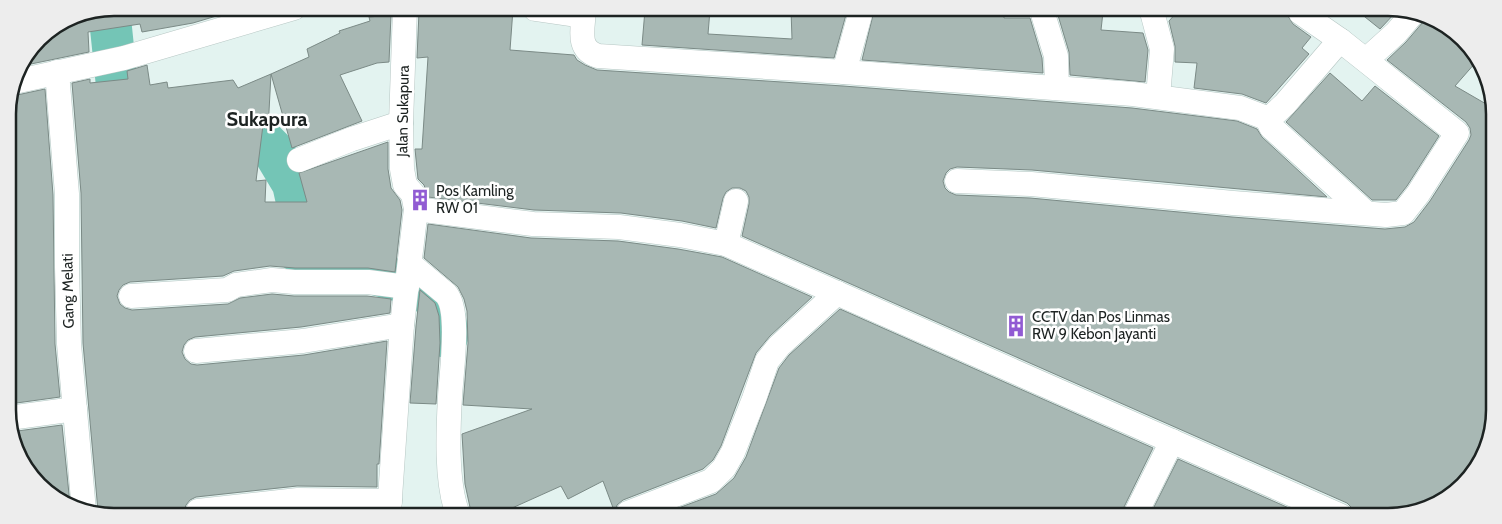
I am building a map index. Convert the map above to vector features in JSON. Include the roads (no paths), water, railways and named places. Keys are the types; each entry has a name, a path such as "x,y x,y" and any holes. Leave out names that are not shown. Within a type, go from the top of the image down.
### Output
{"street":[{"path":"23,80 113,60 266,16"},
{"name":"Jalan Sukapura","path":"405,16 400,123 402,169 406,185 413,194 416,209"},
{"path":"583,16 582,39 584,45 590,53 598,56 844,72 1158,97 1240,108 1269,119"},
{"path":"844,72 860,16"},
{"path":"1043,16 1056,56 1056,88"},
{"path":"1153,16 1162,49 1158,97"},
{"path":"957,181 1031,184 1233,204 1386,215 1402,213 1418,194 1457,133 1340,40 1315,17"},
{"path":"1366,60 1396,33 1408,19"},
{"path":"1269,119 1285,104 1340,40"},
{"name":"Gang Melati","path":"57,72 67,194 69,344 83,503"},
{"path":"1269,119 1271,127 1366,213"},
{"path":"299,160 400,123"},
{"path":"726,244 736,201"},
{"path":"225,508 298,500 389,506 402,326 416,209 533,224 619,227 680,235 726,244 1323,508"},
{"path":"131,296 227,290 236,285 272,280 294,282 368,282 408,277 446,294 450,299 454,327 450,398 450,476 452,496 456,508"},
{"path":"641,508 710,481 718,475 733,452 767,361 779,346 837,293"},
{"path":"196,351 303,341 402,326"},
{"path":"16,417 75,409"},
{"path":"1138,508 1172,441"}],"waterway":[{"path":"110,16 121,124 130,133"},
{"path":"208,131 228,128 253,130 272,149 293,184 297,202 291,241 295,249 301,254 411,284 428,293 442,310 445,317 447,337"}],"place":[{"name":"Pos Kamling RW 01","path":"420,200"},
{"name":"CCTV dan Pos Linmas RW 9 Kebon Jayanti","path":"1016,326"}],"district":[{"name":"Sukapura","path":"267,119"}]}
